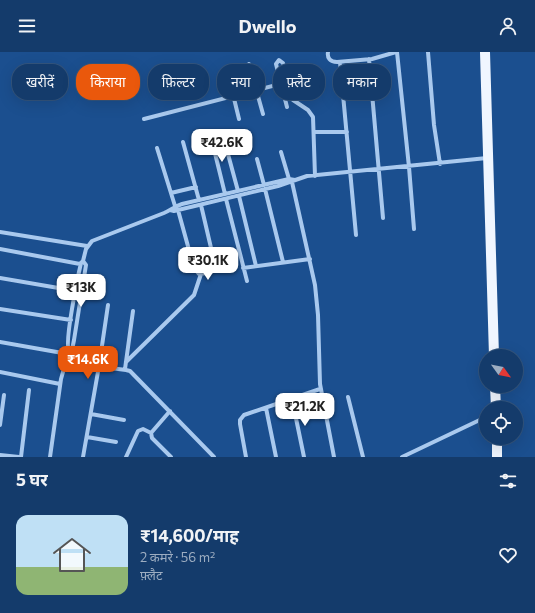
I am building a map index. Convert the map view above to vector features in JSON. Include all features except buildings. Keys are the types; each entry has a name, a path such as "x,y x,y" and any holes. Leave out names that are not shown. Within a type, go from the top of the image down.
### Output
{"main road":[{"path":"485,52 494,349"},
{"path":"497,445 497,457"}],"street":[{"path":"328,52 327,56 334,62 369,59 397,52 414,229"},
{"path":"428,52 440,164"},
{"path":"369,59 383,218"},
{"path":"276,64 279,60 283,64"},
{"path":"340,62 347,132 349,172 356,234"},
{"path":"144,119 218,100"},
{"path":"235,100 239,119"},
{"path":"260,100 263,114"},
{"path":"285,100 287,107"},
{"path":"293,100 308,110 313,117 315,176"},
{"path":"222,132 239,194 256,266"},
{"path":"314,132 347,132"},
{"path":"211,137 247,281"},
{"path":"157,148 193,265 196,271 201,274 213,271 215,265 200,202 183,142"},
{"path":"281,152 292,180 310,259 316,297 320,389 334,457"},
{"path":"50,457 60,384 68,354 67,348 76,291 87,246 92,241 176,208 292,180 349,172 489,158"},
{"path":"257,159 283,262"},
{"path":"171,193 196,187"},
{"path":"0,232 87,246"},
{"path":"0,249 82,263 86,265 72,350 68,354"},
{"path":"243,268 310,259"},
{"path":"126,362 194,295 201,274"},
{"path":"0,278 76,291"},
{"path":"83,457 108,305"},
{"path":"0,309 71,320"},
{"path":"125,369 134,310"},
{"path":"0,342 68,354 80,363 125,369 132,373 214,457"},
{"path":"0,372 60,384"},
{"path":"246,457 240,429 240,420 244,416 320,389"},
{"path":"0,455 20,457 29,390"},
{"path":"0,425 4,395"},
{"path":"348,397 363,457"},
{"path":"292,399 304,457"},
{"path":"266,408 276,457"},
{"path":"151,432 170,411"},
{"path":"91,414 124,420"},
{"path":"402,457 479,420"},
{"path":"128,456 138,431 143,429 151,432"},
{"path":"151,432 152,438 171,457"},
{"path":"87,437 116,442"}]}
